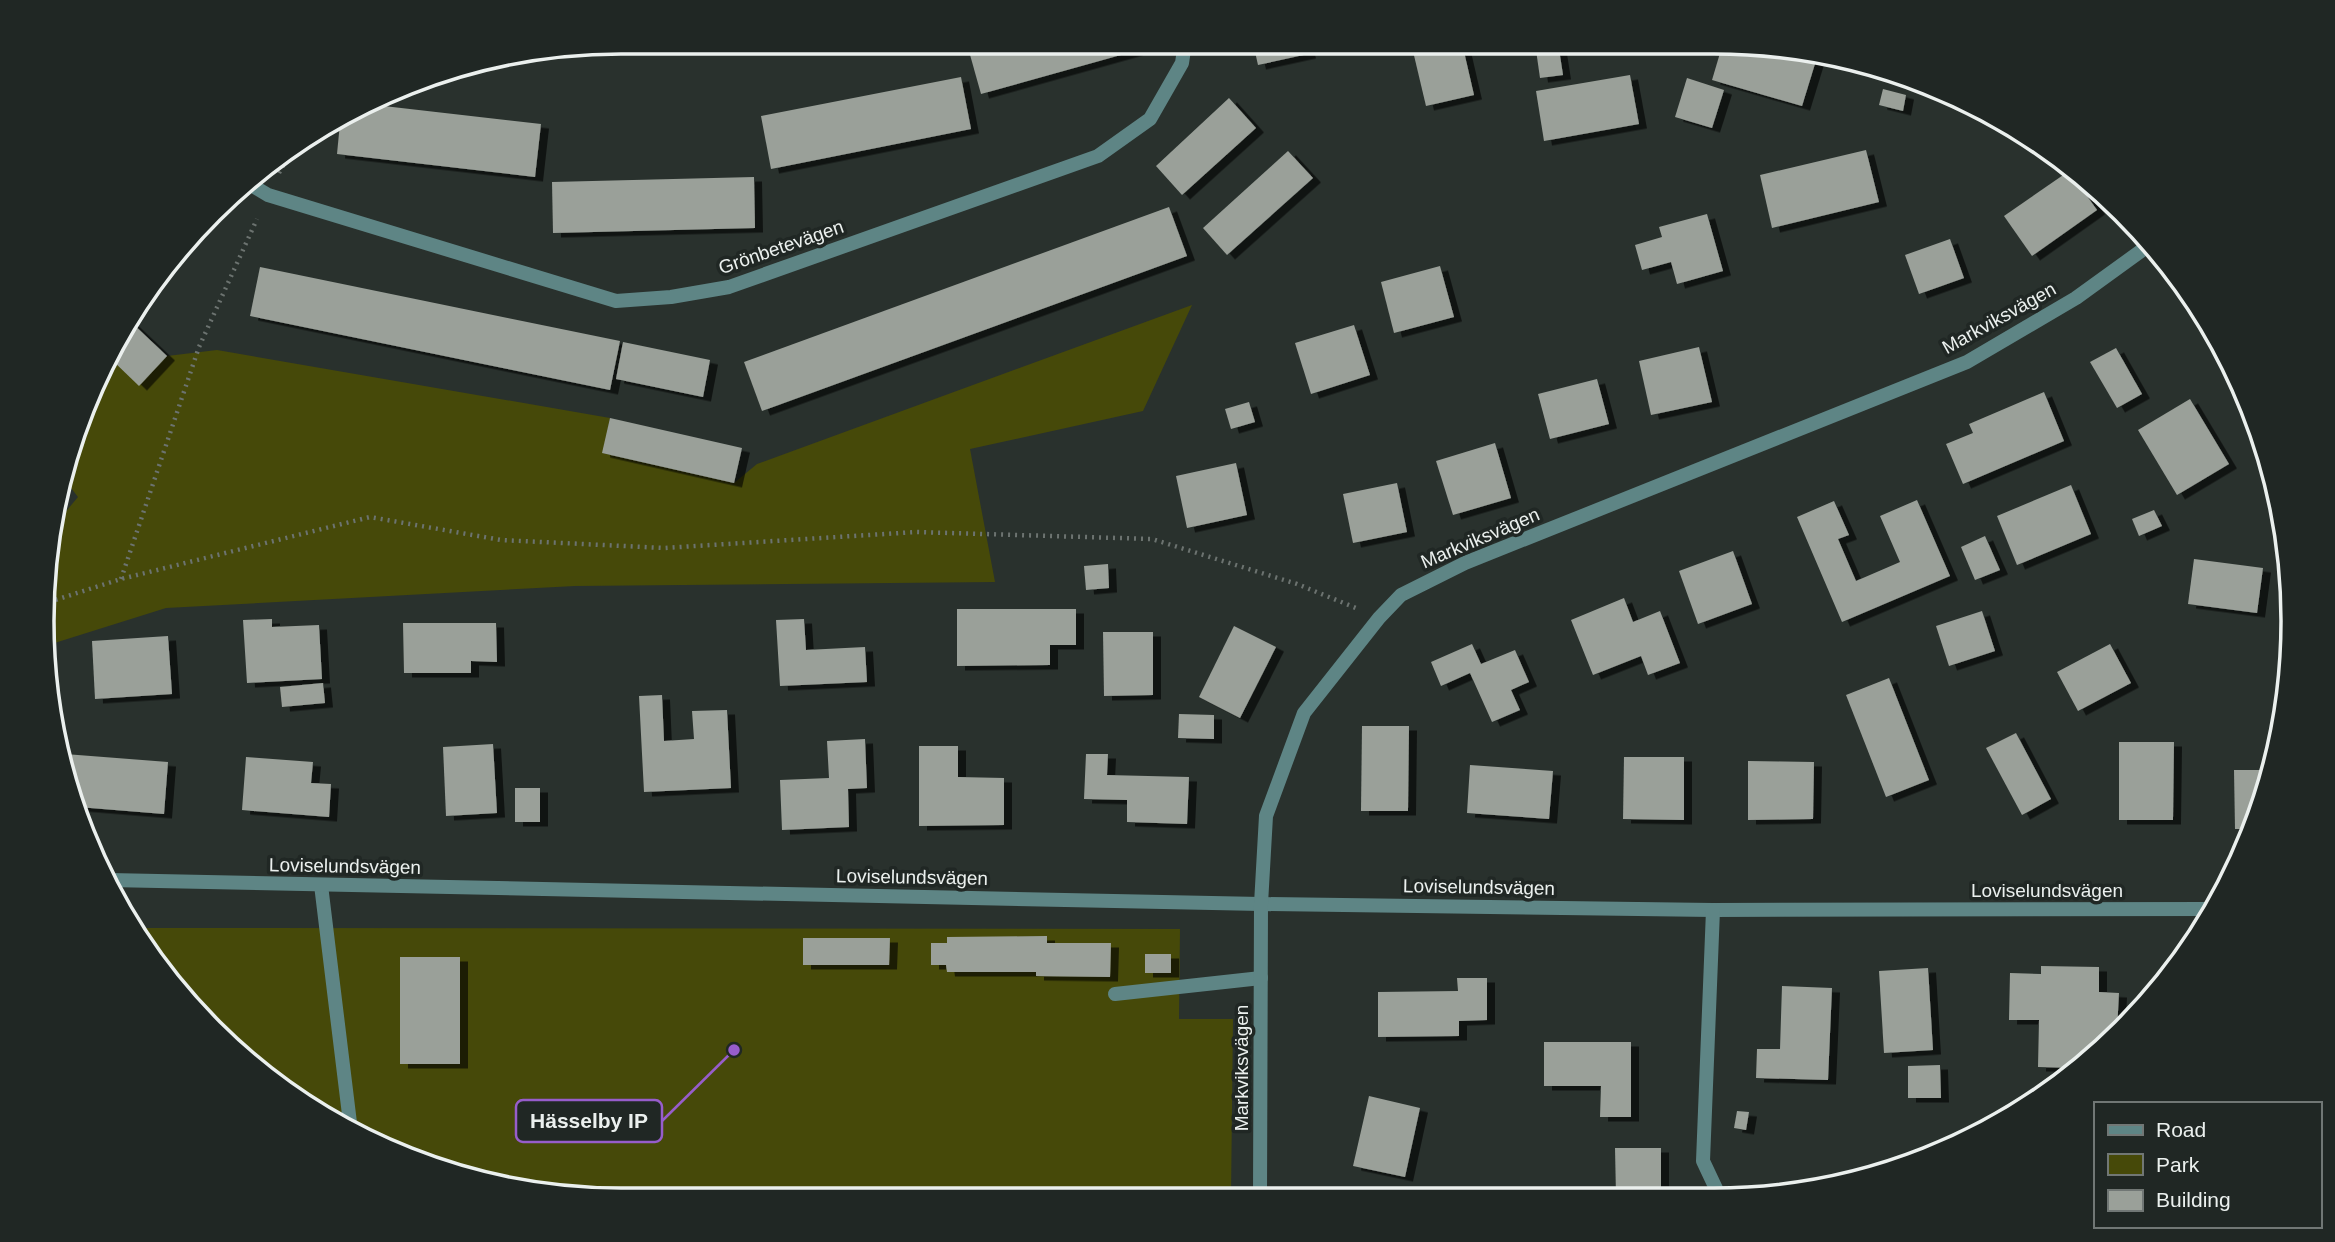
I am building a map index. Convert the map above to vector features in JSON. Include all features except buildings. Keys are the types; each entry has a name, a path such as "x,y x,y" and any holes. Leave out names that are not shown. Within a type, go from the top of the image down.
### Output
{"street":[{"name":"Grönbetevägen","path":"256,188 268,195 616,301 694,293 729,287 1098,156 1150,119 1182,63 1183,54"},
{"name":"Markviksvägen","path":"1261,1188 1261,904 1266,816 1304,713 1379,618 1401,595 1465,563 1967,362 2076,298 2142,250"},
{"name":"Loviselundsvägen","path":"117,880 1261,904 1713,910 2202,909"},
{"path":"321,884 349,1118"},
{"path":"1713,910 1703,1161 1716,1188"},
{"path":"1115,994 1261,978"}],"path":[{"path":"121,579 199,347 283,166"},
{"path":"55,600 121,579 370,517 501,540 664,548 916,532 1152,539 1297,584 1379,618"}],"green space":[{"path":"1192,305 1143,411 970,449 995,582 575,586 166,608 55,643 55,584 65,513 78,497 71,487 84,439 116,364 139,385 167,356 217,350 610,418 603,453 734,483 757,464"},
{"path":"145,928 1180,929 1179,1019 1233,1019 1231,1188 584,1187 510,1177 439,1158 404,1145 338,1112 276,1071 220,1022 171,966"}],"place":[{"name":"Hässelby IP","path":"734,1050"}]}
